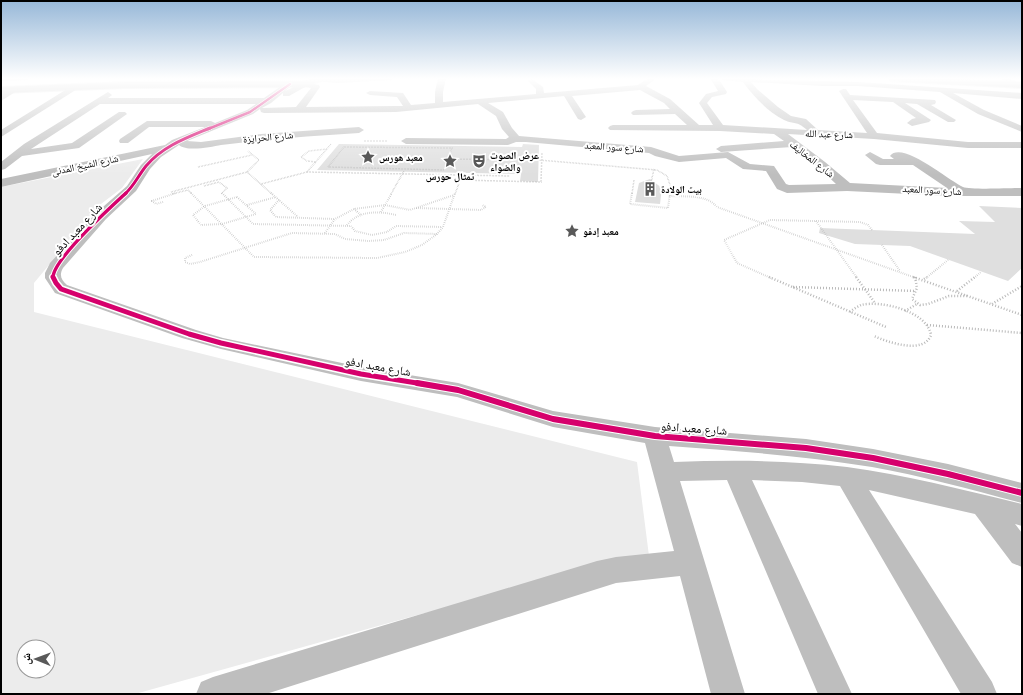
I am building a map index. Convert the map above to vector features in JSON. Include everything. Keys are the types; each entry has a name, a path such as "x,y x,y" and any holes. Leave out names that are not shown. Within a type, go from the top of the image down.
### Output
{"street":[{"path":"1,135 40,110"},
{"path":"1,167 17,154 84,110"},
{"name":"شارع معبد ادفو","path":"254,110 176,144 148,163 132,188 101,216 56,266 52,274 55,284 62,289 160,324 221,343 361,374 458,390 553,419 655,436 814,449 872,458 1022,492"},
{"name":"شارع معبد ادفو","path":"176,144 250,117 260,110"},
{"path":"303,121 309,110"},
{"path":"381,117 388,110"},
{"path":"492,110 502,117 506,128 515,138"},
{"path":"577,110 581,117"},
{"path":"595,146 597,140 615,138 610,122 612,120 649,115 667,110"},
{"path":"683,110 696,128"},
{"path":"706,110 720,128"},
{"path":"778,110 783,115 803,121 816,133"},
{"path":"856,110 874,136"},
{"path":"911,110 926,120 915,121 915,123 912,123"},
{"path":"935,110 951,120"},
{"path":"978,110 1022,129"},
{"path":"636,113 649,115 659,128 663,142 675,149 685,159"},
{"path":"17,154 75,146 122,114"},
{"path":"752,118 760,130"},
{"path":"124,142 147,124 222,124"},
{"name":"شارع الحرايزة","path":"176,144 201,145 338,127 359,130"},
{"name":"شارع عبد الله","path":"612,128 720,128 874,136 954,145 1022,145"},
{"name":"شارع المخاليف","path":"778,132 821,164 847,187"},
{"path":"1,135 48,134"},
{"name":"شارع سور المعبد","path":"406,141 508,142 515,138 651,150 677,159 685,159 721,149 747,167 770,168 781,186 784,188 847,187 961,192 1022,192"},
{"name":"شارع الشيخ المدنى","path":"1,183 176,144"},
{"path":"721,149 793,144"},
{"path":"870,155 880,162 916,163"},
{"path":"895,156 907,157 961,192"},
{"path":"655,436 728,694"},
{"path":"665,472 734,470 810,473 847,477 897,485 1022,516"},
{"path":"734,470 835,694"},
{"path":"847,477 980,694"},
{"path":"984,506 1022,554"},
{"path":"212,694 597,575 616,570 690,562"}],"path":[{"path":"359,141 387,141"},
{"path":"307,172 334,142"},
{"path":"322,146 330,145"},
{"path":"344,147 452,148 444,170 405,169 328,167 344,147"},
{"path":"171,192 247,172 259,160 248,152 251,149"},
{"path":"316,162 304,160 301,157 305,153 312,150 327,149"},
{"path":"460,180 541,182 542,149"},
{"path":"198,167 252,155"},
{"path":"447,159 521,160"},
{"path":"539,160 654,168 663,171 669,176 668,208 630,204 634,180"},
{"path":"650,187 654,168"},
{"path":"381,212 405,169"},
{"path":"247,172 299,217"},
{"path":"261,184 307,172 510,176"},
{"path":"163,202 156,204 152,201 188,190 254,257 377,258 415,249 430,242 443,227 462,176"},
{"path":"204,186 219,182 227,188 221,194 253,224 351,226 352,229 360,233 372,234 386,232 396,226 443,227"},
{"path":"325,234 329,225 335,218 354,209 385,205 410,210 455,195"},
{"path":"669,196 709,199 716,203 718,207 1022,315"},
{"path":"246,205 276,197"},
{"path":"237,198 246,205 256,214 222,224 202,225 193,215 205,206 237,198"},
{"path":"279,200 270,210 276,217 335,218"},
{"path":"414,208 481,210 486,207 482,205"},
{"path":"354,209 360,216"},
{"path":"347,226 349,222 360,216 381,212 396,215"},
{"path":"872,230 864,223 770,220 724,240 737,263 849,313 886,327"},
{"path":"816,221 875,304"},
{"path":"192,255 185,258 185,262 190,264 200,262 292,233 335,234 352,240 368,242 391,238 404,233 438,234"},
{"path":"368,242 372,234"},
{"path":"882,245 900,272"},
{"path":"923,280 948,260"},
{"path":"956,291 981,272"},
{"path":"915,277 917,284 916,291 912,299 917,304"},
{"path":"992,304 1022,286"},
{"path":"791,287 916,291"},
{"path":"905,311 917,304 928,305 947,296 970,296"},
{"path":"849,313 861,305 875,304 890,306 905,311 918,318 927,326 931,335 930,339 920,345 912,346 893,343 874,336"},
{"path":"927,326 1022,333"}],"shaded area":[{"path":"143,159 122,188 97,207 34,283 34,312 637,462 649,556 525,589 421,614 135,694 1,694 1,187"}],"building":[{"path":"339,144 522,147 523,144 539,145 538,182 520,181 521,174 317,170"},
{"name":"بيت الولادة","path":"650,179 662,188 660,204 635,202 639,183"},
{"path":"979,206 1022,208 1022,268 1008,281 910,246 855,244 819,233 820,228 975,234 959,221 995,222"}],"cycle path":[{"path":"252,110 176,142 157,155 145,167 132,188 101,216 56,266 53,273 53,278 61,289 189,334 221,343 361,374 458,390 553,419 655,436 806,448 873,458 948,474 1022,493"}],"place":[{"name":"معبد هورس","path":"368,157"},
{"name":"تمثال حورس","path":"450,161"},
{"name":"عرض الصوت والضواء","path":"479,161"},
{"name":"بيت الولادة","path":"650,189"},
{"name":"معبد إدفو","path":"572,231"}]}
